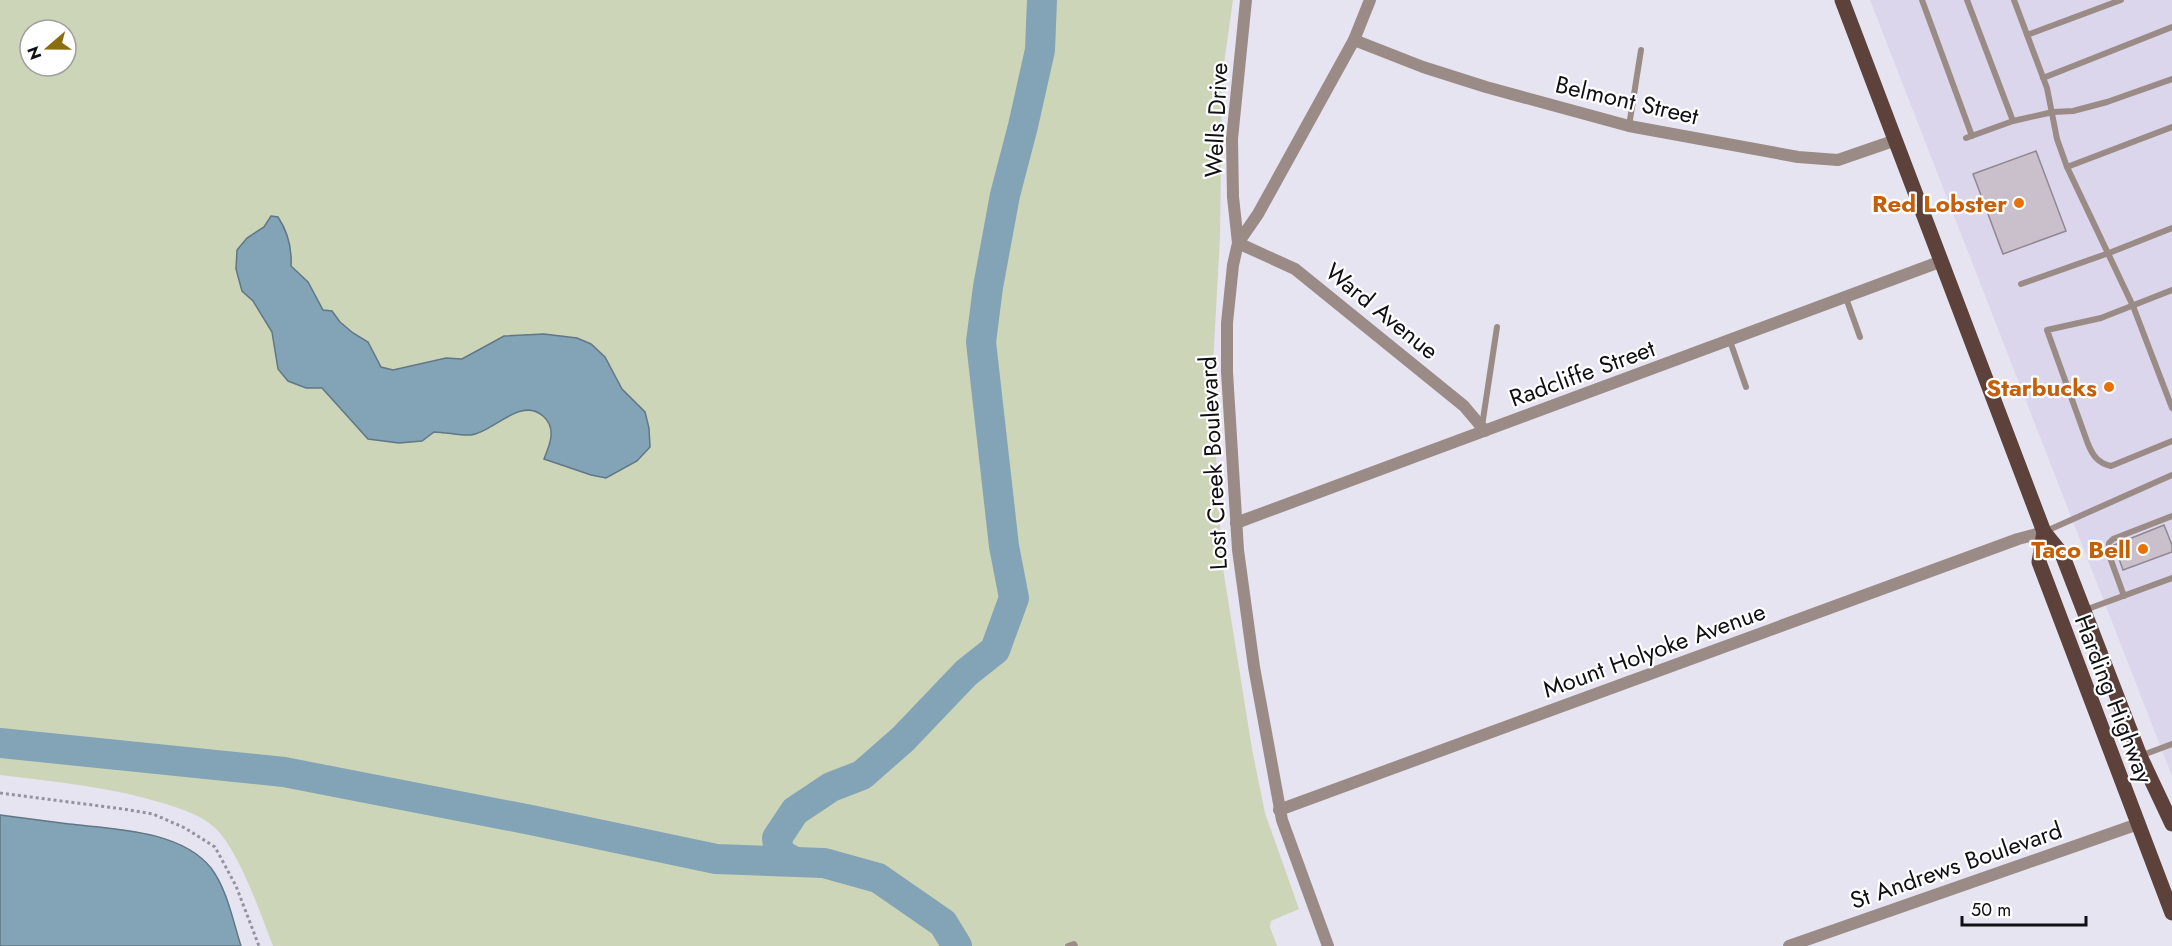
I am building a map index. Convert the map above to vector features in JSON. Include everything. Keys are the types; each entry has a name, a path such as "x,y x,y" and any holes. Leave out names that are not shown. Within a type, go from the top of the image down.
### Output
{"main road":[{"name":"Harding Highway","path":"1842,0 2044,532 2062,554 2140,756 2169,808 2172,824"},
{"name":"Harding Highway","path":"2044,532 2039,562 2172,913"}],"street":[{"name":"Wells Drive","path":"1238,243 1233,197 1232,140 1246,0"},
{"name":"Lost Creek Boulevard","path":"1328,946 1279,810 1244,605 1236,523 1227,372 1227,322 1233,265 1238,243 1258,214 1354,40 1370,0"},
{"name":"Belmont Street","path":"1354,40 1423,67 1486,87 1629,126 1798,157 1838,160 1896,140"},
{"name":"Ward Avenue","path":"1238,243 1295,269 1464,406 1484,429"},
{"name":"Radcliffe Street","path":"1236,523 1484,429 1730,341 1942,261"},
{"name":"Mount Holyoke Avenue","path":"1279,810 2044,532"},
{"name":"St Andrews Boulevard","path":"1789,946 2138,824"}],"lane":[{"path":"1922,0 1969,137 2013,122 2107,102 2172,79"},
{"path":"1967,0 2013,122"},
{"path":"2014,0 2043,78 2053,112 2057,139 2067,167 2133,306 2172,408"},
{"path":"2027,35 2121,0"},
{"path":"2043,78 2172,27"},
{"path":"1629,126 1641,50"},
{"path":"2067,167 2172,127"},
{"path":"2020,284 2172,228"},
{"path":"2172,290 2101,318 2047,330 2088,444 2096,459 2111,466 2172,441"},
{"path":"1846,298 1860,337"},
{"path":"1484,429 1497,327"},
{"path":"1730,341 1746,387"},
{"path":"2044,532 2172,475"},
{"path":"2124,596 2108,552 2109,543 2113,539 2172,516"},
{"path":"2085,610 2172,578"},
{"path":"2140,756 2172,744"},
{"path":"1068,946 1074,944 1076,946"}],"path":[{"path":"0,793 123,808 153,814 185,828 215,847 236,886 259,946"}],"shaded area":[{"path":"1870,0 2172,0 2172,776"}],"green space":[{"path":"0,0 1233,0 1222,78 1220,237 1212,384 1222,562 1252,749 1265,813 1299,909 1271,921 1270,927 1277,946 273,946 241,867 224,838 215,828 192,813 173,806 125,793 0,775"}],"water":[{"path":"271,216 278,217 287,234 291,266 308,282 323,310 332,311 340,322 368,342 381,367 393,370 446,358 462,359 504,336 544,334 577,338 591,344 605,357 622,389 645,412 650,447 637,461 606,478 591,475 544,459 550,442 550,426 543,416 534,411 525,410 471,435 434,432 422,441 399,443 368,439 322,388 306,388 288,381 278,369 272,332 253,301 242,291 236,269 237,250 247,238 264,227"},
{"path":"0,815 125,830 164,839 182,846 198,855 217,876 241,946 0,946"}],"building":[{"name":"Red Lobster","path":"2036,151 2066,231 2003,254 1973,174"},
{"name":"Taco Bell","path":"2164,525 2172,545 2172,552 2123,570 2114,545"}],"waterway":[{"path":"793,861 779,853 777,838 795,811 831,787 862,775 903,739 966,673 995,650 1014,598 1004,546 981,342 988,287 1005,195 1040,50 1042,0"},
{"path":"0,743 284,772 716,859 824,863 878,878 943,923 957,946"}],"place":[{"name":"Red Lobster","path":"2019,203"},
{"name":"Starbucks","path":"2109,387"},
{"name":"Taco Bell","path":"2143,549"}]}
